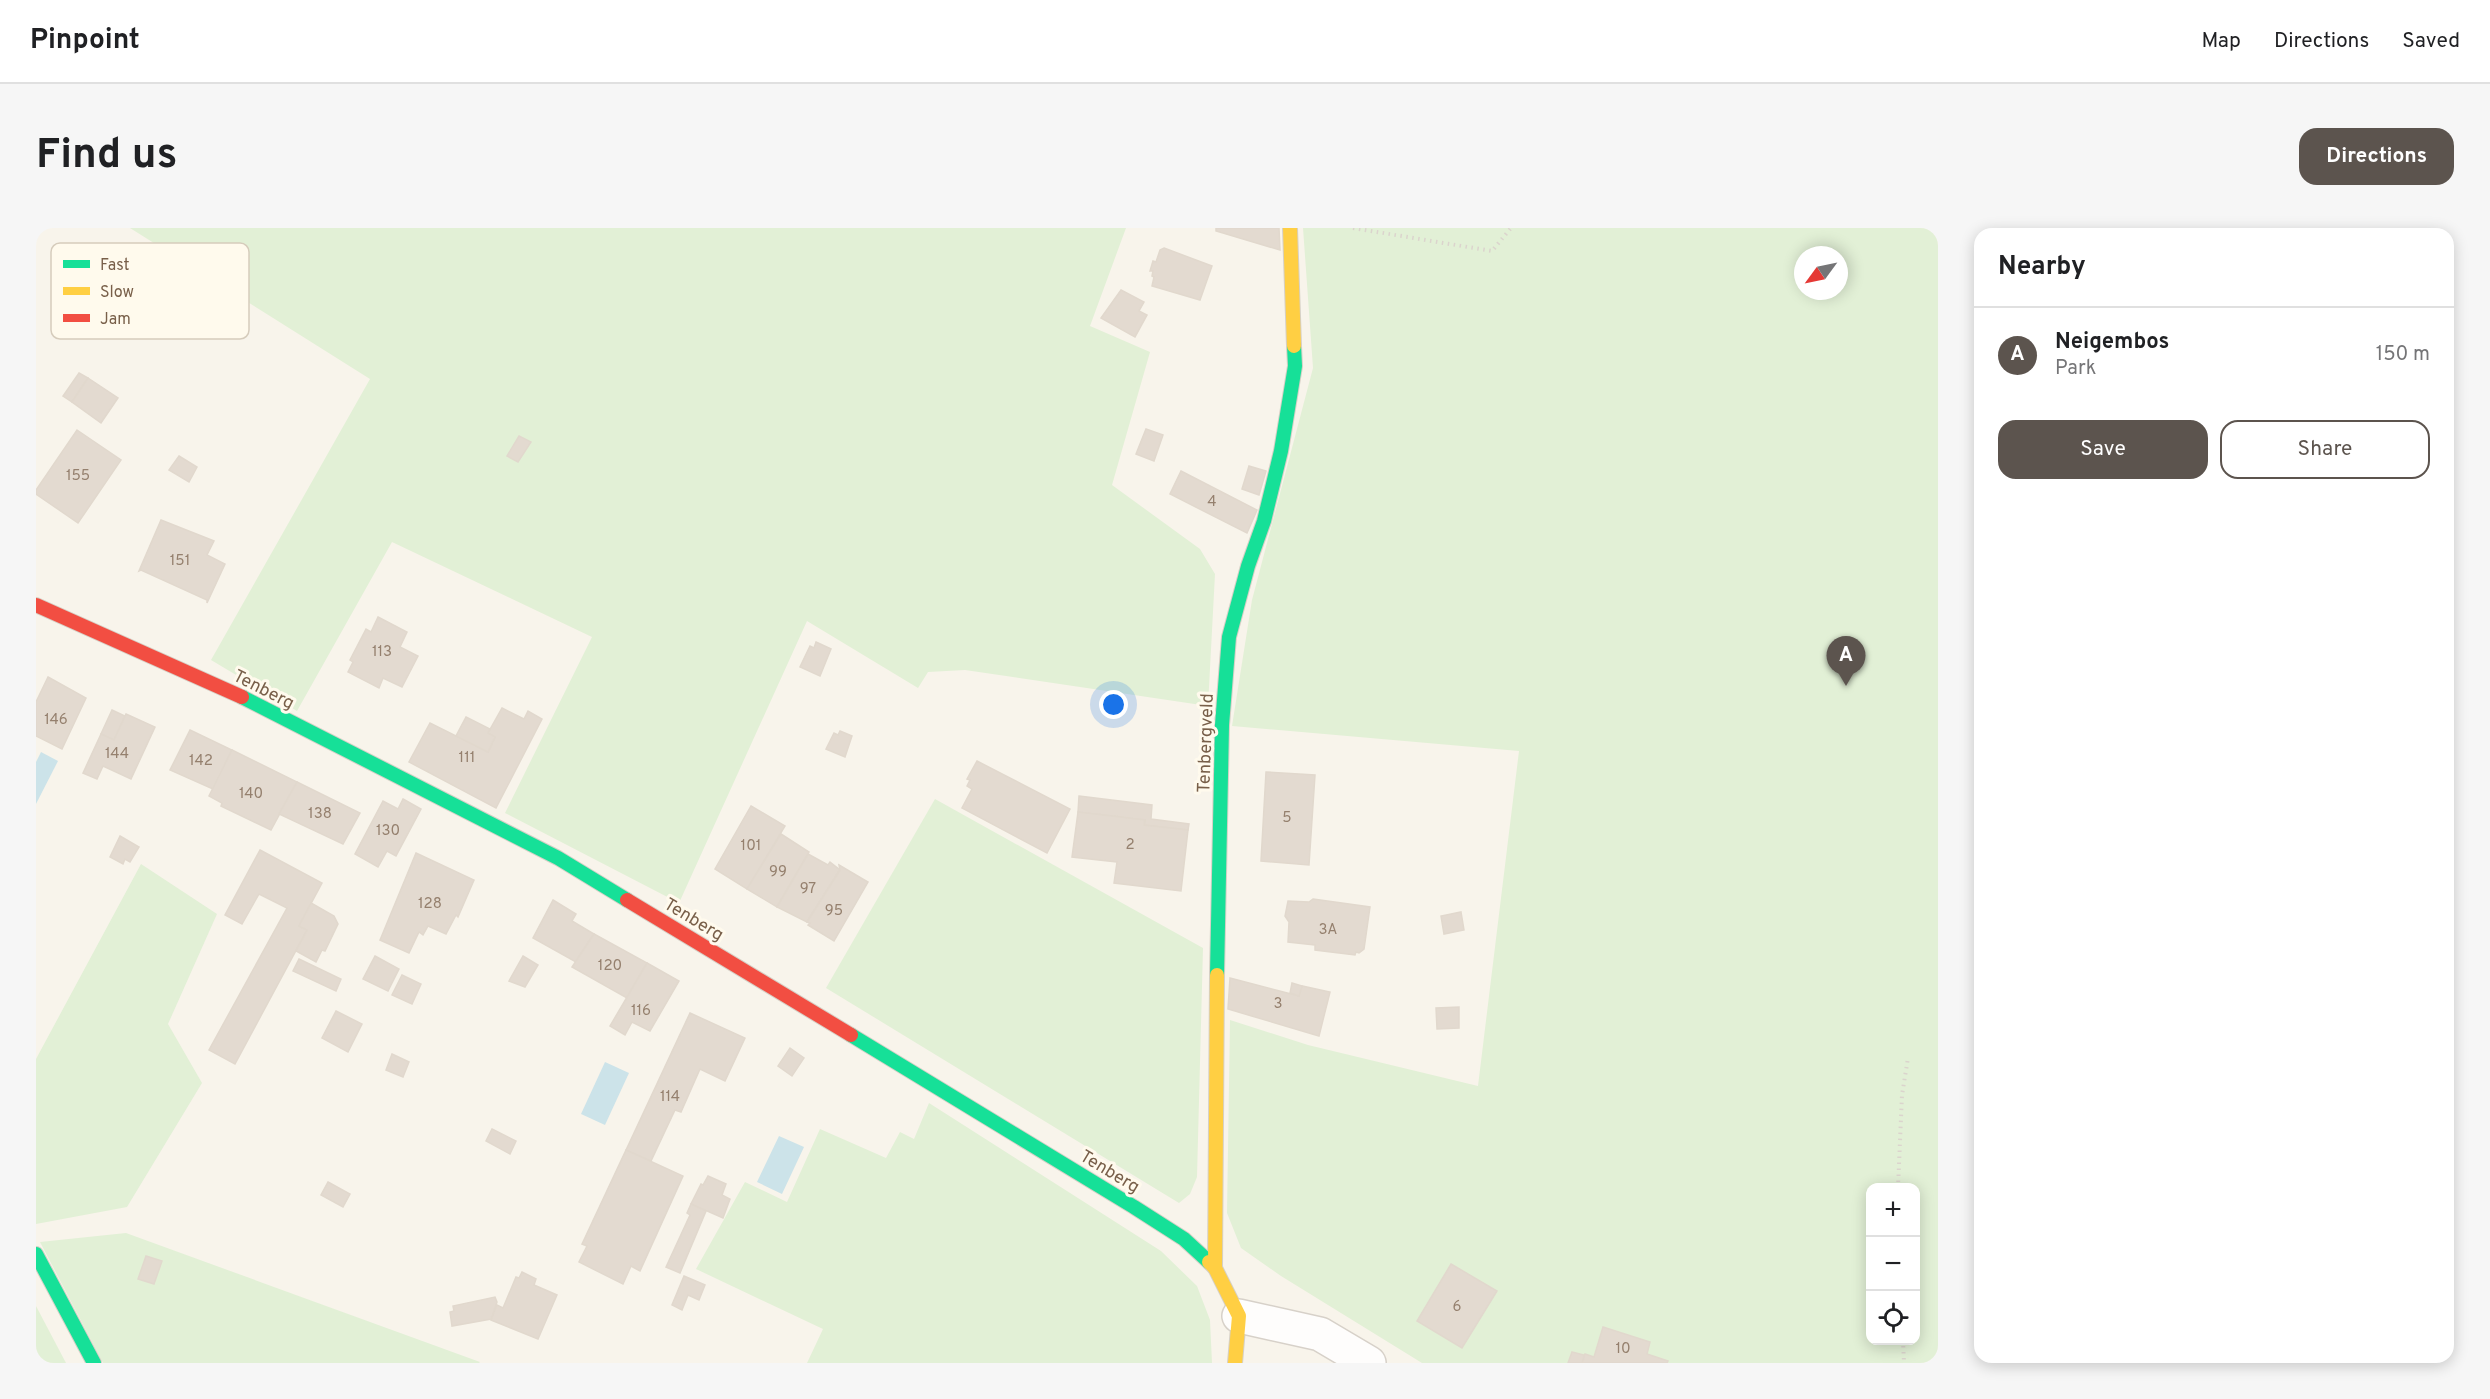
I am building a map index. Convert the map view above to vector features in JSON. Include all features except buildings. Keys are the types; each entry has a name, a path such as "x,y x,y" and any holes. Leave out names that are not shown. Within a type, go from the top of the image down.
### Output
{"street":[{"name":"Tenbergveld","path":"1215,1268 1217,935 1223,714 1229,636 1248,566 1264,521 1281,451 1295,366 1290,228"},
{"name":"Tenberg","path":"36,605 228,690 558,858 1184,1239 1215,1268 1239,1316"},
{"path":"36,1254 94,1363"},
{"path":"1235,1363 1239,1316 1320,1334 1369,1363"}],"path":[{"path":"1353,228 1492,251 1511,228"},
{"path":"1898,1183 1902,1095 1908,1058"},
{"path":"1903,1345 1904,1363"}],"green space":[{"path":"130,228 1126,228 1090,326 1150,352 1112,485 1200,549 1215,574 1208,706 965,670 928,672 918,688 807,621 679,903 505,813 592,637 392,542 297,711 211,660 370,379 249,303 249,243 154,243"},
{"path":"1303,228 1938,228 1938,1363 1422,1363 1281,1276 1241,1248 1227,1213 1230,1020 1308,1045 1478,1086 1519,751 1232,726 1252,600 1313,368"},
{"path":"935,799 1203,948 1197,1177 1190,1194 1179,1203 826,988"},
{"path":"141,864 217,914 168,1024 202,1083 127,1207 36,1224 36,1059"},
{"path":"929,1103 1161,1251 1197,1286 1210,1320 1212,1363 807,1363 823,1329 696,1269 745,1182 787,1202 820,1129 886,1158 900,1132 914,1139"},
{"path":"126,1233 480,1362 103,1363 40,1242"},
{"path":"36,1306 66,1363 36,1363"}],"water":[{"path":"41,752 58,761 36,804 36,762"},
{"path":"605,1062 629,1073 605,1125 581,1114"},
{"path":"779,1136 804,1147 782,1194 757,1182"}],"traffic: fast":[{"path":"1217,975 1222,725 1229,637 1248,566 1264,521 1281,451 1295,366 1294,346"},
{"path":"242,697 558,858 627,900"},
{"path":"851,1035 1134,1207 1184,1239 1209,1262"},
{"path":"36,1254 94,1363"}],"traffic: slow":[{"path":"1290,228 1294,346"},
{"path":"1215,1268 1217,975"},
{"path":"1209,1262 1215,1268 1239,1316 1235,1363"}],"traffic: jam":[{"path":"36,605 242,697"},
{"path":"627,900 851,1035"}],"place":[{"name":"Neigembos","path":"1846,686"}]}
